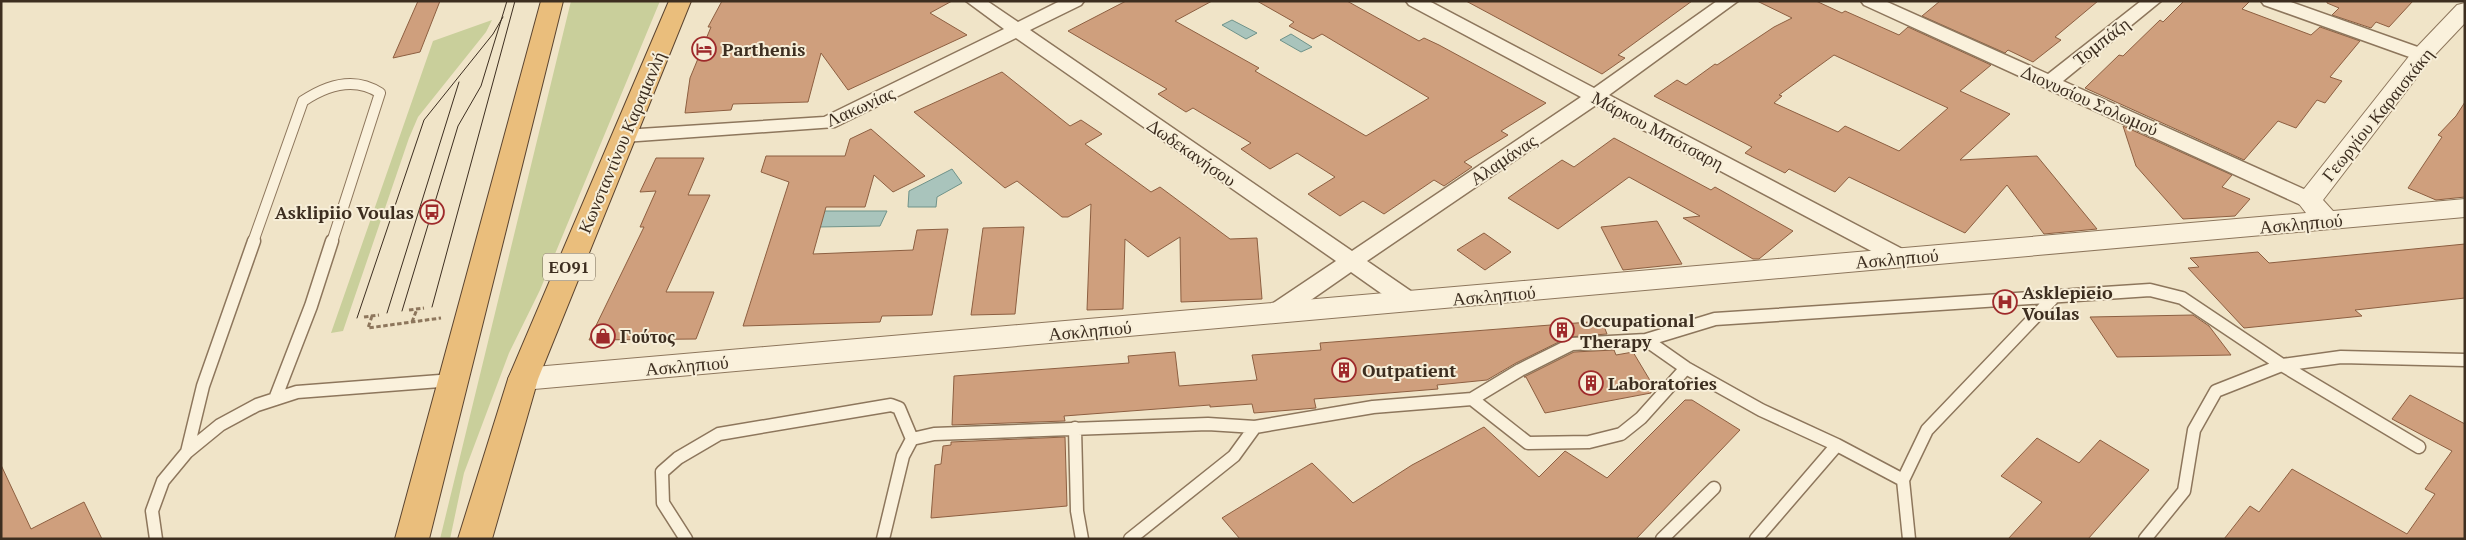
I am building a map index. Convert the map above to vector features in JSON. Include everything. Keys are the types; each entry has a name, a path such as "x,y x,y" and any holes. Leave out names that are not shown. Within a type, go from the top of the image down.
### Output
{"highway":[{"path":"412,539 552,1"},
{"name":"Κωνσταντίνου Καραμανλή","path":"475,539 523,379 680,1"}],"street":[{"name":"Δωδεκανήσου","path":"975,1 1410,302"},
{"name":"Λακωνίας","path":"624,136 828,123 1075,1"},
{"name":"Μάρκου Μπότσαρη","path":"1414,1 1902,258"},
{"name":"Αλαμάνας","path":"1274,314 1594,97 1730,1"},
{"name":"Διονυσίου Σολωμού","path":"1870,1 2309,200"},
{"name":"Τομπάζη","path":"2050,82 2152,1"},
{"path":"2270,1 2422,55"},
{"name":"Γεωργίου Καραισκάκη","path":"2309,200 2422,55 2465,10"},
{"path":"2309,200 2326,220"},
{"name":"Ασκληπιού","path":"523,379 2465,208"}],"lane":[{"path":"187,452 203,386 303,101 317,91 337,85 357,82 372,86 380,93 311,306 275,399"},
{"path":"912,439 934,434 1075,428 1208,424 1255,427 1372,407 1472,399 1520,370 1572,344 1646,340 1715,319 2150,290 2182,298 2282,365 2419,448"},
{"path":"1909,539 1903,480 1927,430 2055,296"},
{"path":"1646,340 1686,368 1761,410 1837,445 1903,480"},
{"path":"2145,539 2184,491 2194,430 2216,391 2282,365 2341,357 2465,360"},
{"path":"1472,399 1528,443 1589,442 1621,434 1641,418 1686,368"},
{"path":"156,539 152,511 164,481 187,452 220,426 258,405 297,392 454,380"},
{"path":"686,539 663,502 662,472 678,458 719,434 891,405 900,408 912,439 903,456 883,539"},
{"path":"1130,539 1234,456 1255,427"},
{"path":"1075,428 1077,511 1082,539"},
{"path":"1756,539 1837,445"},
{"path":"1662,539 1714,488"}],"path":[{"path":"409,310 424,308"},
{"path":"412,322 417,309"},
{"path":"372,316 368,328 472,313"},
{"path":"364,317 379,315"}],"green space":[{"path":"571,1 660,1 540,290 509,353 464,473 450,539 440,539"},
{"path":"492,20 486,32 418,117 409,138 343,331 331,333 433,41"}],"water":[{"path":"1232,20 1257,33 1246,39 1222,25"},
{"path":"1291,34 1312,47 1301,52 1280,40"},
{"path":"952,169 962,183 937,197 936,207 908,207 909,191"},
{"path":"822,211 887,211 880,226 817,227"}],"building":[{"path":"418,1 440,1 420,52 393,58"},
{"path":"722,1 952,1 930,13 967,35 848,90 821,53 808,102 733,104 731,110 685,113 690,78 711,27 708,27"},
{"path":"1126,1 1212,1 1175,21 1259,68 1255,71 1366,136 1429,98 1322,34 1313,39 1289,26 1294,22 1257,1 1347,1 1419,41 1424,38 1439,45 1546,103 1501,131 1508,135 1464,162 1472,167 1444,186 1434,180 1384,214 1363,201 1340,216 1308,194 1335,177 1297,153 1270,169 1241,149 1251,143 1193,108 1186,112 1158,94 1167,89 1068,31"},
{"path":"1466,1 1692,1 1618,55 1625,58 1602,74"},
{"path":"1757,1 1816,1 1842,13 1845,11 1899,35 1908,27 1991,65 1960,91 2010,114 1960,160 2037,156 2097,229 2044,234 2007,185 1965,233 1849,177 1835,192 1789,169 1785,173 1745,153 1752,147 1654,96 1677,80 1686,85 1715,64 1717,65 1774,27 1792,18","holes":["1834,55 1948,108 1899,151 1845,126 1838,132 1774,103 1782,96 1779,95"]},
{"path":"1940,1 2098,1 2055,37 2061,40 2033,62 2008,50 2005,53 1922,16"},
{"path":"2184,1 2250,1 2242,9 2311,35 2320,27 2360,41 2330,77 2342,81 2325,103 2317,100 2296,128 2278,121 2244,160 2085,88 2119,55 2123,56 2160,20 2163,22"},
{"path":"2327,1 2413,1 2389,27 2376,22 2371,28 2332,15 2339,8 2327,3"},
{"path":"1002,72 1070,126 1081,120 1102,134 1085,144 1151,192 1160,187 1230,239 1257,238 1262,299 1181,302 1180,237 1148,257 1125,239 1123,309 1087,310 1091,204 1068,217 1062,217 1017,181 1005,188 914,112"},
{"path":"2465,102 2465,197 2436,200 2408,188 2442,137 2438,135 2456,116"},
{"path":"2123,126 2232,175 2222,187 2250,199 2235,216 2183,219 2136,166"},
{"path":"871,129 925,176 893,192 874,175 865,207 826,207 813,254 913,250 917,230 948,229 932,315 882,316 880,322 743,326 789,182 761,172 766,156 845,156 850,139"},
{"path":"1614,138 1711,190 1715,187 1793,231 1759,259 1753,259 1683,218 1700,216 1629,177 1558,229 1508,198 1562,160 1574,167"},
{"path":"656,158 704,158 688,195 710,195 666,292 714,292 696,339 589,340 644,227 640,227 656,191 640,192"},
{"path":"1657,221 1682,264 1623,270 1601,227"},
{"path":"1024,227 1015,314 971,315 983,228"},
{"path":"1484,233 1511,252 1485,270 1457,250"},
{"path":"2465,244 2465,298 2355,310 2362,316 2244,328 2188,268 2199,267 2190,258 2258,252 2269,263"},
{"path":"2193,315 2209,326 2231,355 2117,357 2090,317"},
{"path":"1602,321 1607,334 1569,337 1516,363 1487,380 1437,385 1438,389 1314,399 1316,408 1254,413 1252,404 1210,407 1210,405 1064,416 1065,421 952,425 954,376 1129,363 1128,356 1175,352 1179,386 1257,380 1252,355 1321,350 1320,343"},
{"name":"Laboratories","path":"1614,350 1616,355 1633,352 1651,382 1651,393 1545,413 1526,377 1524,377 1574,352"},
{"path":"2410,395 2465,424 2465,539 2224,539 2250,506 2259,512 2292,469 2407,534 2435,494 2425,489 2452,451 2392,419"},
{"path":"1685,400 1692,400 1740,430 1636,539 1240,539 1222,518 1312,463 1353,503 1412,465 1484,427 1539,477 1565,451 1607,478"},
{"path":"1065,437 1067,506 931,518 935,465 941,464 943,446 951,445 951,442"},
{"path":"2037,438 2079,463 2100,440 2149,470 2088,539 2008,539 2042,502 2001,476"},
{"path":"1,465 31,529 84,502 102,539 1,539"}],"tram line":[{"path":"501,20 507,1"},
{"path":"432,307 515,1"},
{"path":"357,318 424,120 493,34 501,20"},
{"path":"402,311 458,126 481,86 501,20"},
{"path":"387,313 459,82"}],"place":[{"name":"Parthenis","path":"704,49"},
{"name":"Asklipiio Voulas","path":"432,212"},
{"name":"Asklepieio Voulas","path":"2005,302"},
{"name":"Occupational Therapy","path":"1562,330"},
{"name":"Γούτος","path":"603,336"},
{"name":"Outpatient","path":"1344,370"},
{"name":"Laboratories","path":"1591,383"}]}
